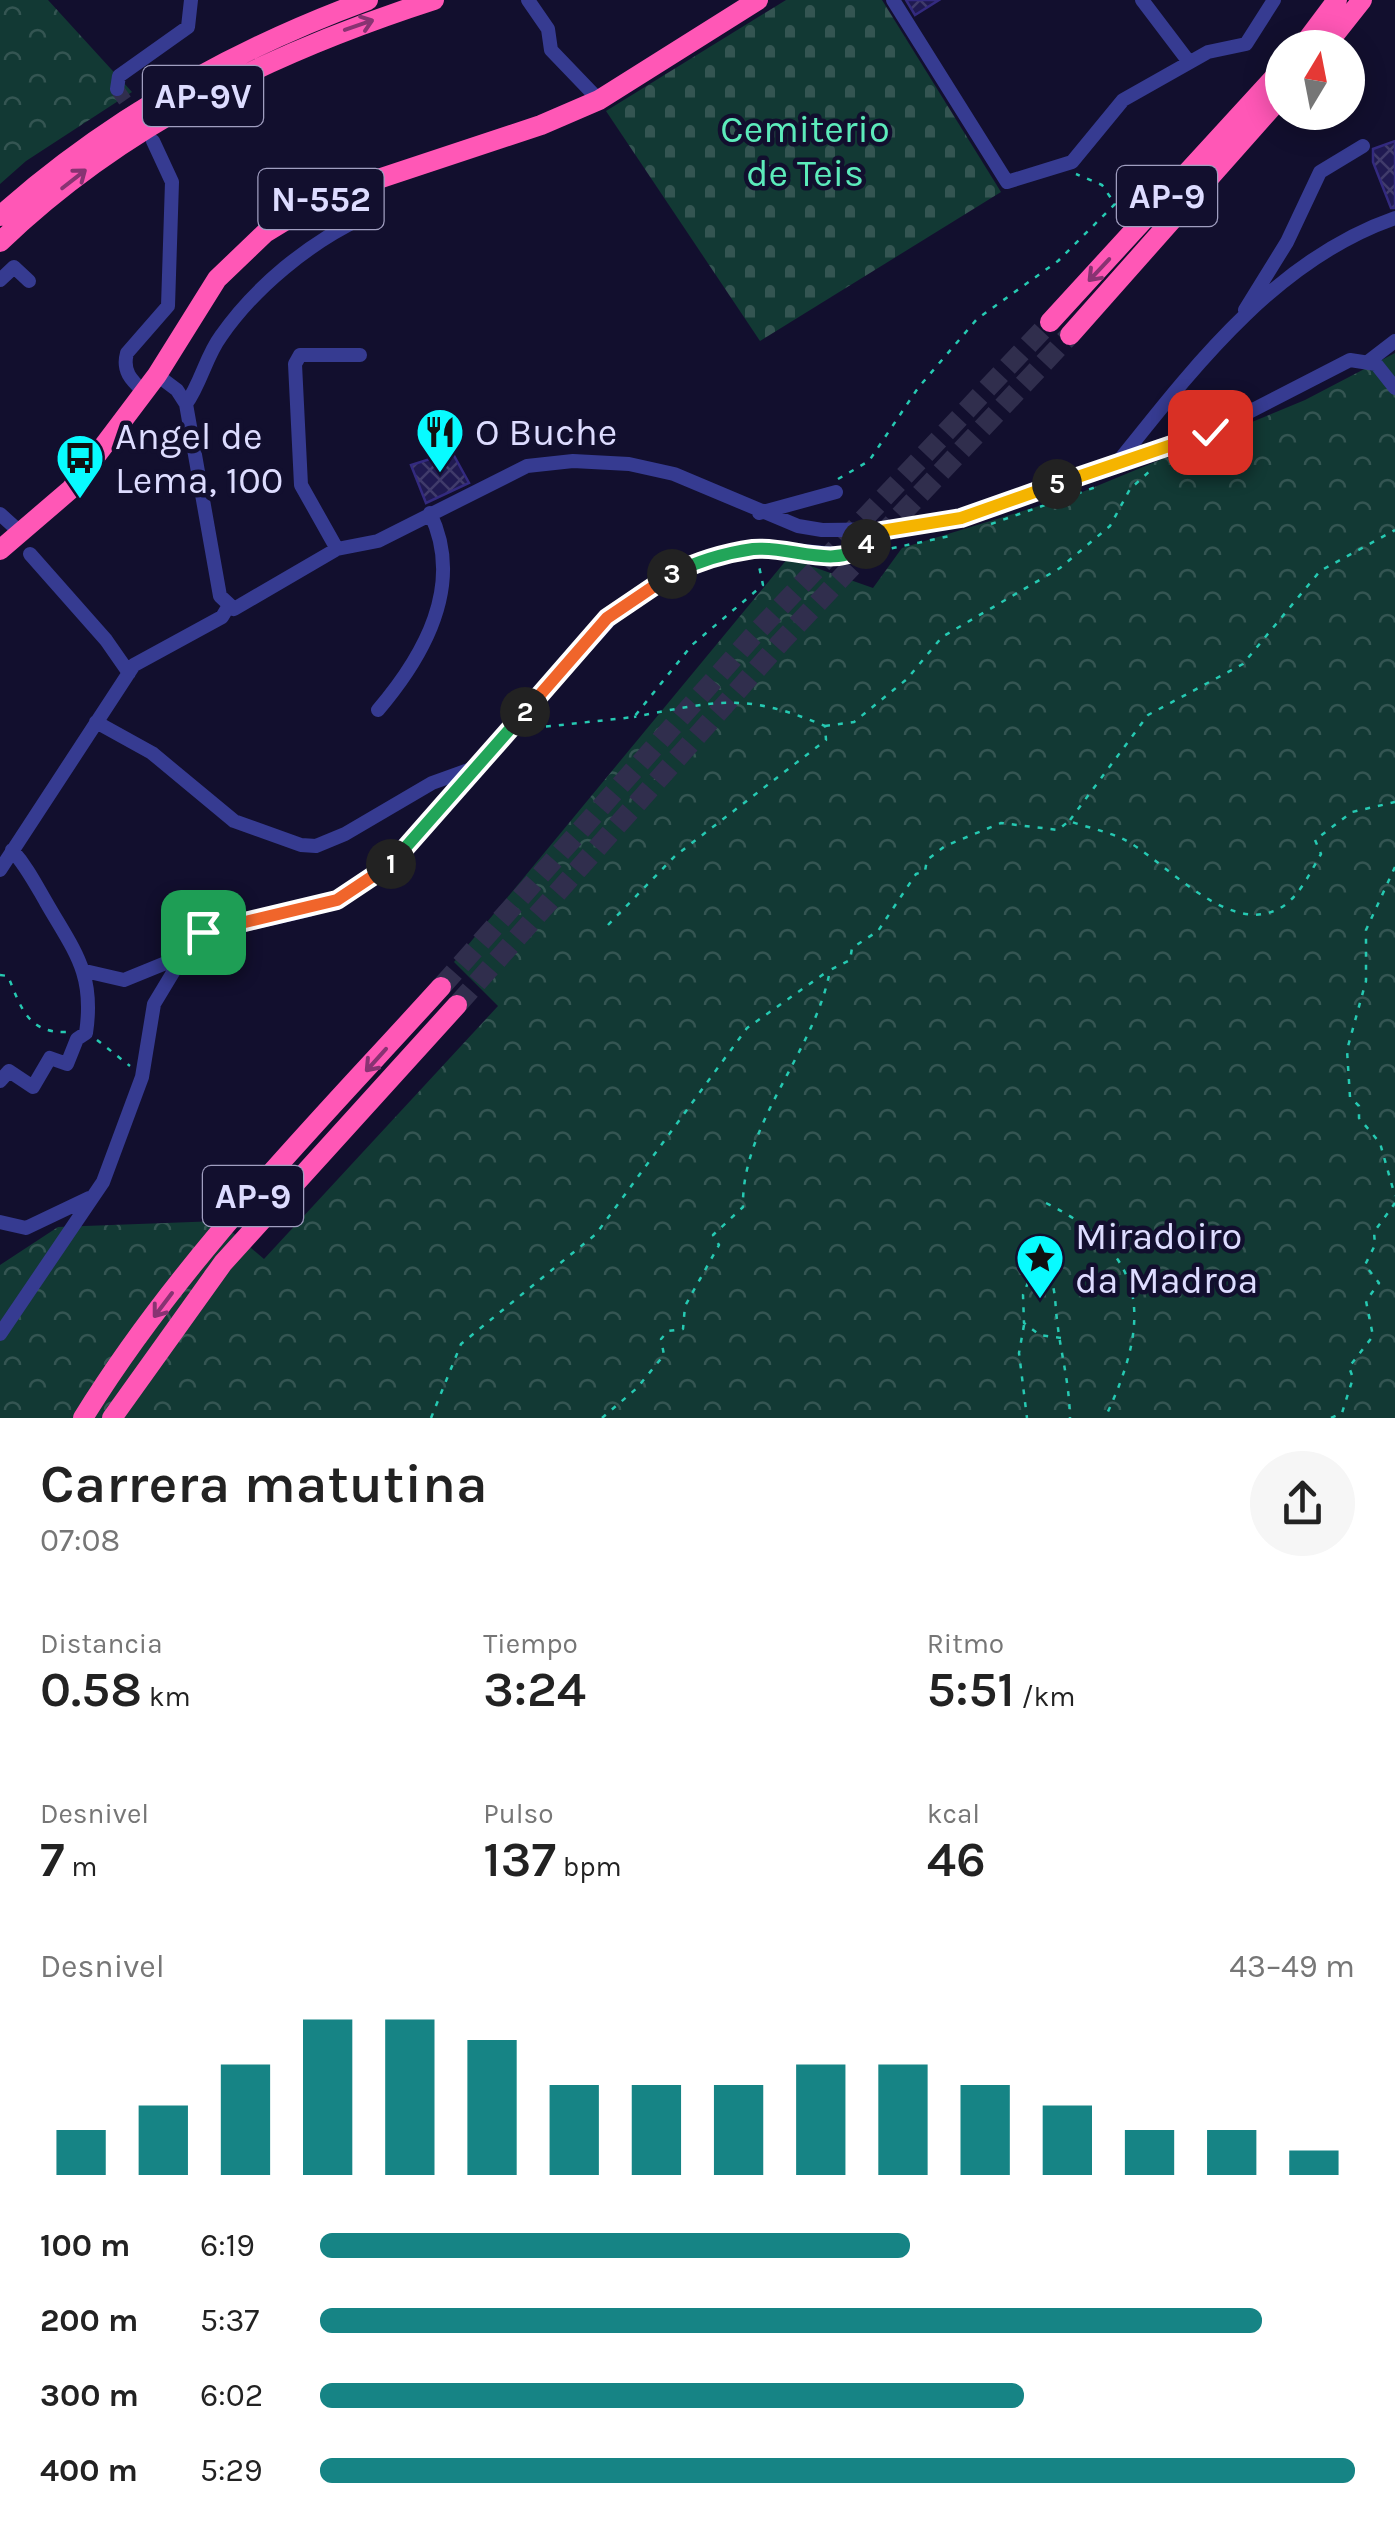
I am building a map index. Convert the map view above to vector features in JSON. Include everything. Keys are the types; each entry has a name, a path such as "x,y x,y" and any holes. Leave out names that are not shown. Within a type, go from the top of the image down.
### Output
{"highway":[{"name":"AP-9V","path":"0,216 117,124 173,89 303,24 368,0"},
{"name":"AP-9V","path":"0,242 132,137 244,72 313,41 434,0"},
{"name":"N-552","path":"0,550 71,490 150,383 217,278 265,233 324,197 542,124 598,100 758,0"},
{"path":"1314,30 1337,0"},
{"path":"1338,30 1362,0"},
{"name":"AP-9","path":"1050,322 1265,88"},
{"name":"AP-9","path":"1070,335 1265,115"},
{"name":"AP-9","path":"82,1418 205,1249 441,987"},
{"name":"AP-9","path":"112,1418 223,1263 457,1004"}],"street":[{"path":"117,89 119,76 188,27 191,0"},
{"path":"528,0 548,29 551,50 598,100"},
{"path":"893,0 1007,182 1072,162 1123,100 1208,52 1246,44 1274,0"},
{"path":"1142,0 1190,62"},
{"path":"153,141 172,182 175,217 168,306 127,352 124,362 131,379 177,390 186,404 220,596 228,607"},
{"path":"1240,320 1286,242 1320,172 1363,146"},
{"path":"186,404 218,338 245,306 326,235 362,218"},
{"path":"1118,463 1240,320 1294,274 1356,235 1395,218"},
{"path":"0,280 14,267 29,281"},
{"path":"228,607 243,606 337,549 378,541 527,466 573,461 629,464 674,474 758,513 822,530 881,531 961,518 1238,420 1338,365 1369,361 1395,342"},
{"path":"337,549 300,485 295,364 300,354 360,355"},
{"path":"1369,361 1395,388"},
{"path":"758,513 836,492"},
{"path":"378,710 420,654 441,602 443,578 430,513"},
{"path":"0,514 21,533"},
{"path":"0,1334 111,1166 142,1078 147,1026 178,958 203,932 309,910 337,900 383,872 624,604 702,560 755,549 846,555 858,552 881,531"},
{"path":"30,554 106,640 129,673"},
{"path":"0,870 134,665 222,617 228,607"},
{"path":"96,722 152,753 234,821 302,846 316,846 346,834 432,783 482,764"},
{"path":"0,1081 9,1071 33,1087 50,1058 67,1064 82,1036 85,971 34,876 12,850"},
{"path":"85,971 124,980 178,958"},
{"path":"0,1222 26,1228 94,1196"}],"path":[{"path":"836,492 832,486 868,461 918,388 977,319 1058,261 1115,204 1102,185 1057,167"},
{"path":"512,730 634,717 720,699 759,702 825,726 854,722 907,679 942,637 1060,568 1110,526 1130,488 1153,468"},
{"path":"431,1418 461,1344 596,1234 747,1028 850,960 852,948 878,930 916,874 926,870 927,860 945,846 1000,823 1058,830 1069,821 1148,715 1243,664 1320,571 1395,530"},
{"path":"634,717 692,645 763,585 755,549"},
{"path":"608,926 675,856 826,740 825,726"},
{"path":"1069,821 1123,838 1220,907 1253,912 1283,907 1302,886 1321,854 1315,840 1352,812 1395,802"},
{"path":"1395,867 1366,930 1366,981 1347,1050 1350,1097 1360,1106 1359,1118 1380,1143 1395,1196"},
{"path":"602,1418 637,1388 664,1355 661,1339 668,1330 683,1329 685,1306 719,1245 714,1235 743,1207 742,1187 754,1146 822,1002 830,970"},
{"path":"0,975 8,976 26,1019 50,1033 63,1031 82,1036 115,1051 142,1078"},
{"path":"1046,1203 1070,1214 1105,1243 1135,1290 1136,1328 1105,1418"},
{"path":"1332,1418 1342,1413 1353,1378 1349,1368 1373,1336 1366,1301 1379,1283 1365,1265 1375,1245 1374,1232 1395,1204"},
{"path":"1040,1253 1057,1297 1069,1371 1070,1418"},
{"path":"1026,1418 1020,1354 1022,1295 1028,1280 1048,1278"},
{"path":"1024,1323 1040,1335 1061,1338"}],"green space":[{"path":"0,0 48,0 132,92 26,161 0,184"},
{"name":"Cemiterio de Teis","path":"786,0 882,0 1001,192 760,341 606,111"},
{"path":"1395,353 1395,1418 0,1418 0,1265 58,1227 219,1221 264,1259 498,1006 454,962 788,558 873,588 902,548 1075,495 1305,400"}],"building":[{"path":"906,0 939,0 915,15"},
{"path":"1395,141 1395,208 1391,208 1373,162 1373,149"},
{"name":"O Buche","path":"452,452 469,483 426,503 411,465"}],"tunnel":[{"path":"117,89 140,122"},
{"path":"441,987 753,636 1050,322"},
{"path":"457,1005 780,643 1070,335"}],"place":[{"name":"O Buche","path":"440,474"},
{"name":"Angel de Lema, 100","path":"80,500"},
{"name":"Miradoiro da Madroa","path":"1040,1300"}],"route":[{"path":"203,932 309,910 337,900 383,872 410,846 607,618 673,573 702,560 755,549 836,556 858,552 881,531 961,518 1210,432"}]}
